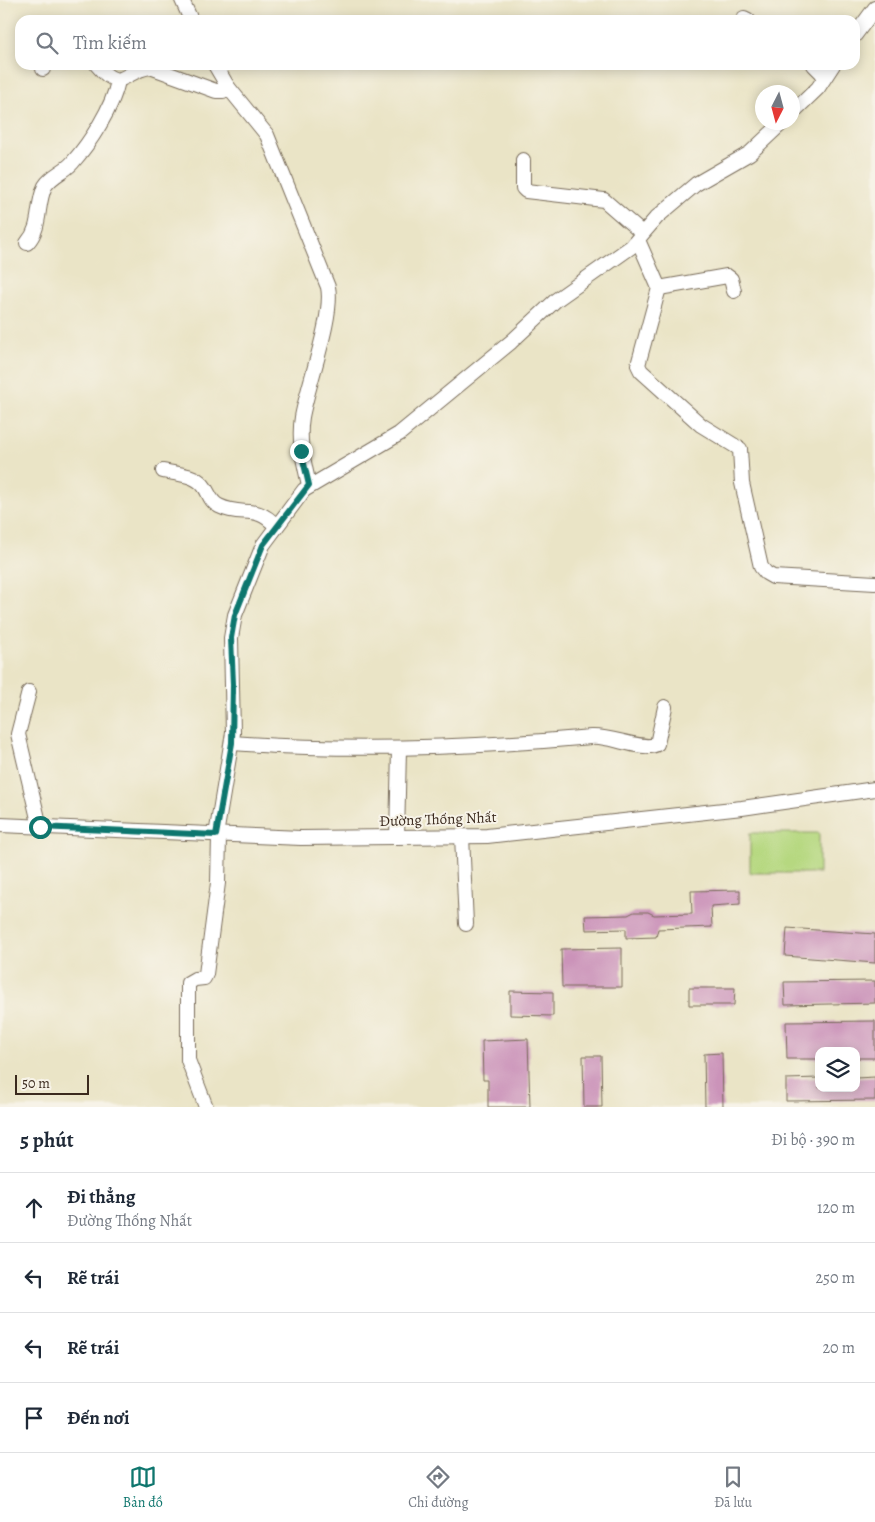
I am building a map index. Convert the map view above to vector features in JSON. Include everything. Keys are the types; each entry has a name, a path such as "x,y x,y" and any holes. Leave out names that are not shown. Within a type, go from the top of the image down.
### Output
{"street":[{"path":"182,0 189,15"},
{"path":"860,28 875,8"},
{"path":"102,70 107,76 118,81"},
{"path":"118,81 138,70"},
{"path":"156,70 216,91 223,91 228,86"},
{"path":"219,70 228,86 260,124 270,140 329,292 329,307 311,374 301,427 301,451 309,485"},
{"path":"800,105 818,88 829,71"},
{"path":"27,243 34,236 37,229 45,186 48,181 71,165 91,139 116,92 118,81"},
{"path":"206,1107 188,1060 188,983 195,979 204,978 206,974 218,883 217,836 232,743 232,626 263,545 309,485 399,434 511,342 556,300 640,236 696,184 750,153 774,130"},
{"path":"523,160 523,188 526,191 604,200 640,236 658,288 638,365 641,372 701,425 740,449 742,483 761,567 766,574 773,577 875,583"},
{"path":"658,288 727,276 732,279 734,291"},
{"path":"163,471 190,476 204,486 213,504 231,511 261,513 276,526"},
{"path":"29,692 18,734 40,827"},
{"path":"232,743 399,749 499,745 598,736 646,748 657,744 666,707"},
{"path":"397,837 399,749"},
{"name":"Đường Thống Nhất","path":"0,825 217,836 301,838 462,836 660,818 875,790"},
{"path":"462,836 466,924"}],"green space":[{"path":"750,833 819,833 819,873 750,873"}],"building":[{"path":"740,890 740,904 711,906 712,927 658,929 656,937 626,938 626,929 586,930 585,916 628,915 634,912 648,912 654,915 692,914 691,891"},
{"path":"787,928 875,934 875,963 785,956"},
{"path":"622,948 622,987 562,987 561,949"},
{"path":"875,981 875,1003 785,1005 784,982"},
{"path":"689,988 735,988 734,1005 689,1005"},
{"path":"510,991 553,992 553,1016 510,1015"},
{"path":"875,1021 875,1058 860,1058 860,1047 815,1047 815,1059 787,1059 786,1022"},
{"path":"528,1039 530,1107 488,1107 488,1080 483,1080 482,1041"},
{"path":"722,1053 723,1107 705,1107 704,1054"},
{"path":"583,1056 601,1056 602,1107 584,1107"},
{"path":"875,1077 875,1100 786,1101 786,1079 815,1078 815,1092 860,1092 860,1078"}],"route":[{"path":"40,827 216,835 233,733 232,626 263,545 268,536 309,485 301,451"}]}
